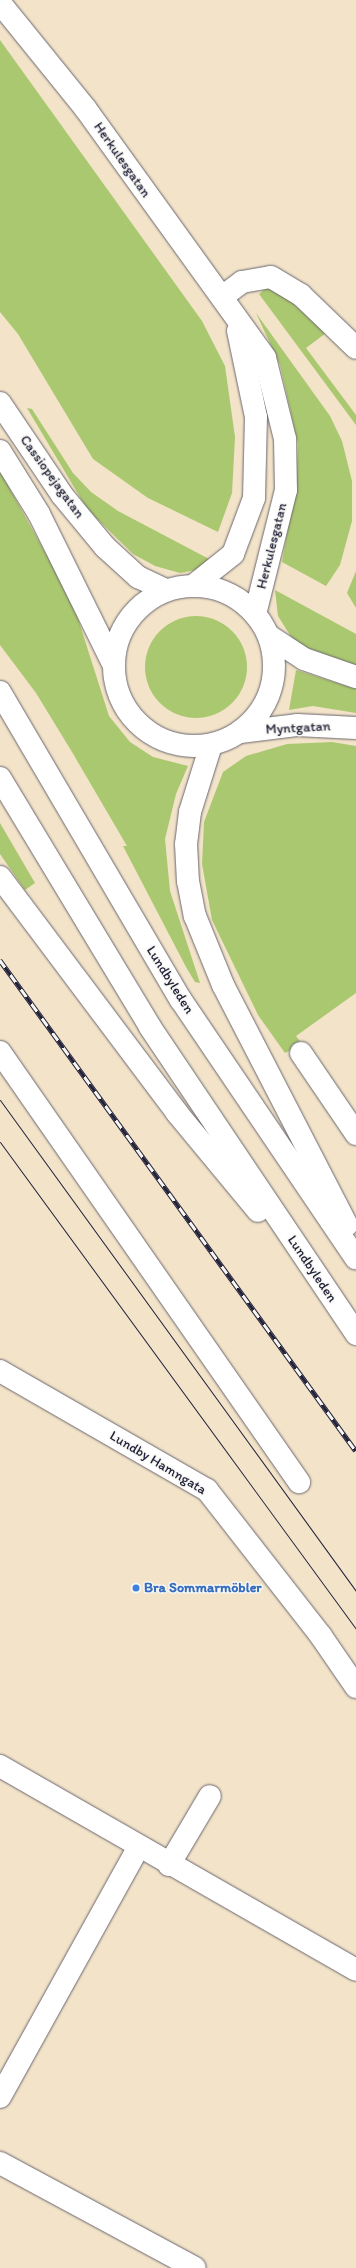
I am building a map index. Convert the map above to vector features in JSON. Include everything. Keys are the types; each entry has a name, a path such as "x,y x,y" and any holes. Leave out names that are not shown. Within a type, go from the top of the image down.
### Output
{"main road":[{"name":"Herkulesgatan","path":"0,3 85,108 222,297 236,322 265,358 285,439 286,490 256,614"},
{"path":"222,297 250,279 271,277 284,282 356,348"},
{"name":"Herkulesgatan","path":"194,585 233,554 254,498 256,417 248,365 236,322"},
{"name":"Cassiopejagatan","path":"0,402 62,495 105,547 138,577 166,590"},
{"name":"Cassiopejagatan","path":"0,451 46,527 113,664"},
{"path":"194,585 218,589 238,598 256,614 269,636 274,657 268,699 256,718 240,732 211,745 182,746 155,736 132,718 118,693 113,664 120,633 139,607 166,590 194,585"},
{"path":"269,636 304,659 356,677"},
{"name":"Lundbyleden","path":"0,692 181,1000 356,1258"},
{"name":"Myntgatan","path":"240,732 298,725 356,728"},
{"path":"211,745 190,812 186,844 188,881 195,916 223,985 356,1242"},
{"name":"Lundbyleden","path":"0,778 150,1027 356,1334"},
{"path":"0,877 172,1107 342,1314"},
{"path":"0,1052 299,1482"},
{"path":"302,1053 356,1134"},
{"name":"Lundby Hamngata","path":"0,1372 207,1490 321,1636 356,1687"},
{"path":"0,1766 138,1848 356,1970"},
{"path":"168,1865 210,1796"},
{"path":"0,2097 138,1848"},
{"path":"0,2163 194,2268"}],"green space":[{"path":"0,40 202,321 225,366 235,437 232,493 218,532 148,498 93,459 18,334 0,312"},
{"path":"267,287 289,300 326,333 306,348 356,415 356,425 259,294"},
{"path":"256,313 330,416 342,441 352,481 352,521 340,565 326,586 282,562 297,479 298,444 280,365"},
{"path":"27,408 32,409 73,473 91,492 118,511 211,560 201,569 180,573 155,566 133,554 87,509"},
{"path":"0,471 73,603 109,716 130,742 153,757 188,766 176,794 165,839 170,891 200,983 195,982 186,967 123,846 127,846 72,752 36,693 0,645"},
{"path":"356,571 356,608 347,593"},
{"path":"275,590 356,634 356,667 313,652 293,640 278,616"},
{"path":"196,616 215,620 232,631 243,648 247,667 243,686 232,703 215,714 196,718 177,714 160,703 149,686 145,667 149,648 160,631 177,620"},
{"path":"296,670 356,689 356,713 313,706 289,710"},
{"path":"332,742 356,746 356,993 296,1036 302,1044 285,1053 258,1015 212,920 202,864 204,822 223,772 246,756 287,744"},
{"path":"0,823 35,883 25,890 0,854"}],"tram line":[{"path":"0,1100 356,1591"},
{"path":"0,1142 356,1629"}],"railway":[{"path":"0,960 356,1451"}],"place":[{"name":"Bra Sommarmöbler","path":"136,1588"}]}
